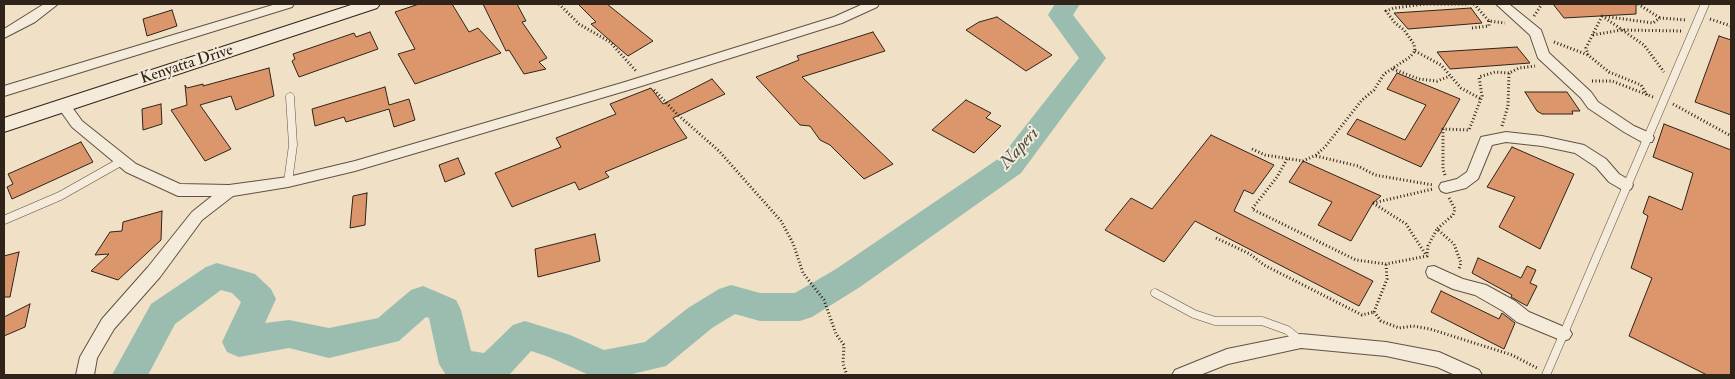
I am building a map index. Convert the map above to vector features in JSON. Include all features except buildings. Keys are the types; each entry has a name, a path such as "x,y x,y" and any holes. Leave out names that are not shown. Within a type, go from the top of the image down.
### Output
{"main road":[{"name":"Kenyatta Drive","path":"4,125 371,4"}],"street":[{"path":"4,34 31,19 52,4"},
{"path":"4,91 288,4"},
{"path":"64,106 77,124 131,168 178,190 229,190 288,182 355,166 645,80 838,20 873,4"},
{"path":"1502,4 1536,33 1543,55 1586,95 1593,105 1629,129 1647,138"},
{"path":"1446,187 1461,184 1473,175 1484,151 1486,141 1506,137 1542,141 1578,149 1601,163 1614,178 1626,185"},
{"path":"85,375 89,357 108,324 154,272 197,216 229,190"},
{"path":"1434,272 1459,284 1480,290 1509,306 1523,317 1563,334"},
{"path":"1181,375 1227,357 1301,341 1386,349 1439,360 1473,375"}],"lane":[{"path":"1547,374 1626,185 1705,4"},
{"path":"288,182 293,145 290,97"},
{"path":"4,220 93,180 122,161"},
{"path":"1155,293 1194,314 1214,321 1262,321 1287,330 1301,341"}],"path":[{"path":"560,4 579,24 610,42 678,115 719,151 780,221 794,243 803,273 824,300 836,334 844,345 842,364 848,375"},
{"path":"1252,149 1265,155 1287,160 1302,161 1316,156 1362,100 1374,90 1384,74 1410,57 1415,51 1414,44 1404,30 1395,23 1386,11 1418,5 1468,4"},
{"path":"1472,28 1489,26 1489,21 1474,4"},
{"path":"1638,4 1660,18"},
{"path":"1588,55 1586,48 1602,16"},
{"path":"1602,16 1652,23 1660,18 1700,18 1731,26"},
{"path":"1602,16 1644,45 1672,81"},
{"path":"1592,36 1596,33 1622,30 1694,32"},
{"path":"1538,39 1560,43 1588,55 1609,72 1640,85 1648,96"},
{"path":"1415,51 1440,65 1460,88 1481,99"},
{"path":"1427,256 1428,246 1437,229 1453,215 1455,209 1446,187 1443,169 1443,129 1469,130 1481,99 1482,87 1479,77 1495,72 1509,73 1519,68 1553,65"},
{"path":"1393,69 1419,79 1437,81 1450,76"},
{"path":"1501,138 1502,123 1506,117 1508,106 1509,73"},
{"path":"1570,81 1612,81 1648,96 1664,99 1731,136"},
{"path":"1316,156 1358,166 1374,175 1446,187"},
{"path":"1287,160 1252,209 1356,260 1386,264 1427,256"},
{"path":"1434,272 1427,256 1406,224 1373,203 1446,187"},
{"path":"1437,229 1454,244 1461,263 1457,276 1459,284"},
{"path":"1216,238 1250,254 1264,265 1362,315 1374,312"},
{"path":"1374,312 1387,279 1386,264"},
{"path":"1374,312 1381,321 1398,328 1413,326 1430,329 1512,355 1547,374"}],"waterway":[{"name":"Naperi","path":"130,375 163,314 217,276 243,283 259,299 239,342 289,334 329,343 387,331 423,300 444,310 457,364 491,370 525,335 558,345 603,365 654,355 700,318 731,299 760,307 800,307 848,278 1011,165 1093,58 1060,15 1068,4"}]}
